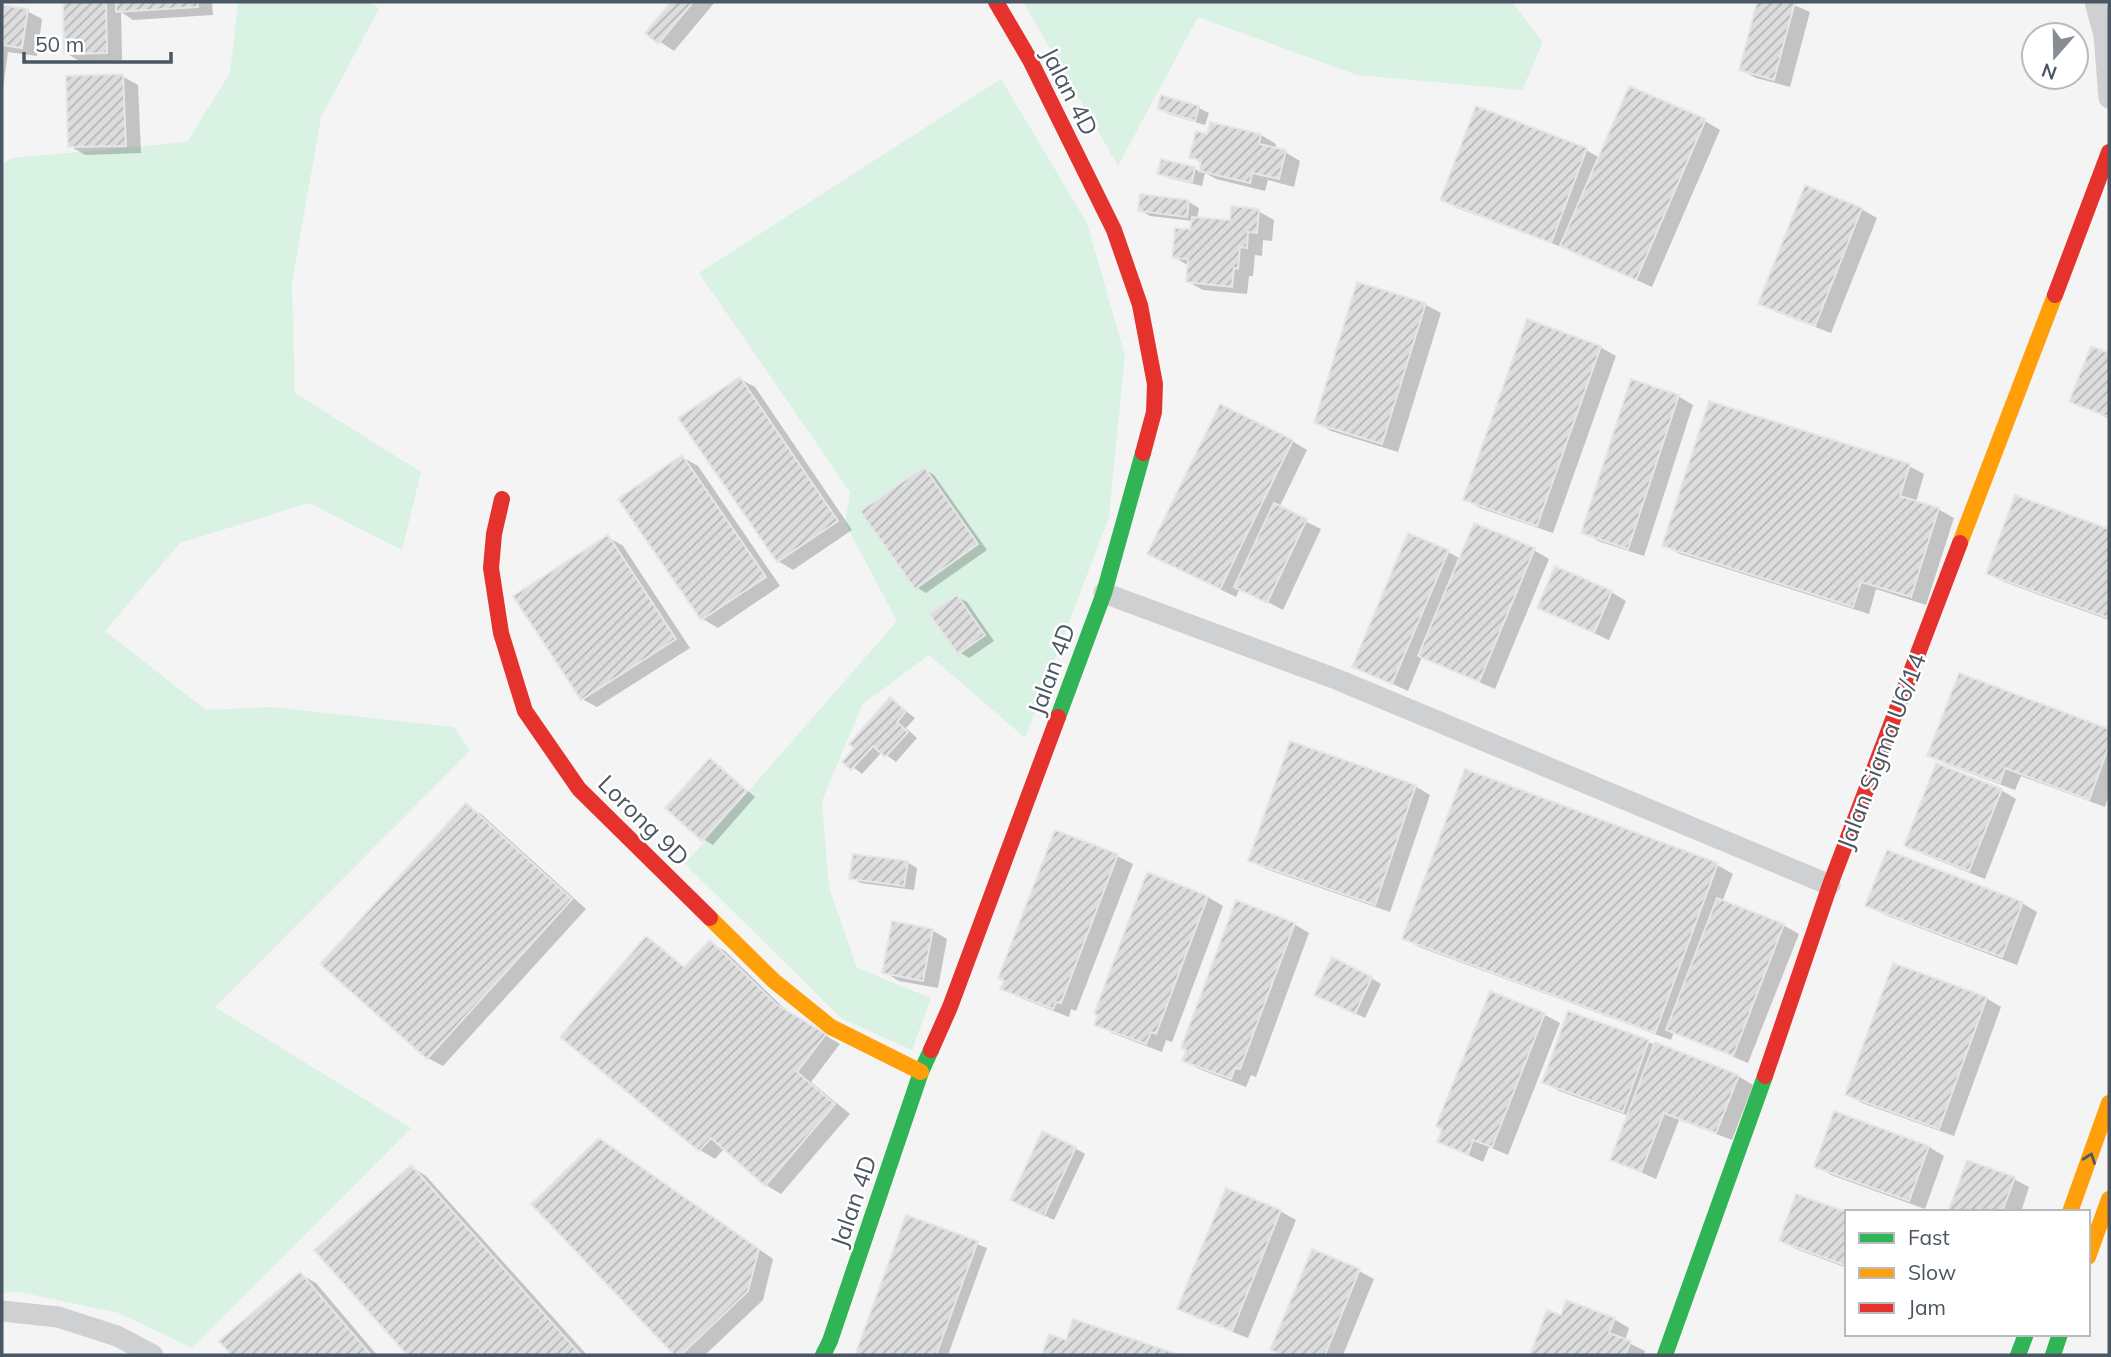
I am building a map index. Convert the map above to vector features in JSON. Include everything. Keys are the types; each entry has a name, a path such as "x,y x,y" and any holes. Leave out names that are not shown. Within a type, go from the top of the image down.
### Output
{"main road":[{"name":"Jalan 4D","path":"823,1355 831,1340 921,1072 950,1007 1104,593 1154,412 1155,384 1140,305 1114,230 1030,60 996,2"},
{"name":"Jalan Sigma U6/14","path":"1665,1355 1737,1157 1830,885 2109,152"},
{"name":"Lorong 9D","path":"502,499 494,534 491,568 501,633 525,711 579,789 774,981 831,1027 921,1072"},
{"path":"2071,1210 2109,1103"},
{"path":"2090,1251 2109,1199"},
{"path":"2018,1355 2025,1336"},
{"path":"2053,1355 2059,1336"}],"street":[{"path":"2095,2 2104,35 2109,98"},
{"path":"1104,593 1336,680 1830,885"},
{"path":"2,1311 58,1317 117,1336 153,1355"}],"green space":[{"path":"238,2 370,2 379,9 321,117 292,283 295,393 421,472 402,550 309,503 180,543 105,631 206,710 272,707 454,727 470,751 215,1007 411,1128 192,1348 119,1313 19,1292 2,1293 2,165 11,158 187,142 230,73"},
{"path":"1023,2 1512,2 1543,42 1522,90 1357,75 1198,17 1118,166"},
{"path":"1001,79 1087,223 1125,356 1109,517 1025,738 929,655 862,705 822,801 829,887 857,968 931,998 912,1050 842,1019 685,864 897,621 845,523 850,492 699,273"}],"building":[{"path":"63,2 106,2 107,53 64,54"},
{"path":"116,2 198,2 198,7 116,12"},
{"path":"671,2 693,2 658,44 645,33"},
{"path":"1757,2 1795,2 1774,80 1739,70"},
{"path":"2,5 28,9 22,48 2,45"},
{"path":"123,74 126,146 68,147 66,76"},
{"path":"1629,86 1706,119 1636,280 1560,246"},
{"path":"1161,95 1199,106 1195,121 1157,109"},
{"path":"1476,106 1587,148 1551,243 1440,200"},
{"path":"1210,122 1261,134 1259,144 1286,150 1279,179 1252,173 1250,183 1199,171 1201,160 1189,158 1196,131 1207,134"},
{"path":"1161,159 1195,167 1192,182 1157,174"},
{"path":"1805,185 1862,208 1815,326 1758,304"},
{"path":"1140,194 1189,200 1187,217 1138,211"},
{"path":"1231,206 1259,209 1257,233 1248,232 1247,248 1240,247 1238,269 1234,268 1232,287 1186,282 1188,259 1172,258 1175,228 1190,229 1192,217 1230,220"},
{"path":"1357,282 1426,303 1382,444 1314,423"},
{"path":"1527,319 1601,346 1537,526 1463,500"},
{"path":"2091,346 2109,353 2109,417 2069,402"},
{"path":"740,377 838,521 777,562 678,418"},
{"path":"1631,379 1679,395 1628,549 1581,533"},
{"path":"1709,401 1910,464 1900,496 1939,508 1911,597 1861,582 1853,607 1662,546"},
{"path":"1220,404 1293,440 1220,589 1147,554"},
{"path":"682,455 766,577 701,620 618,499"},
{"path":"924,467 978,544 915,589 860,511"},
{"path":"2015,495 2109,529 2109,618 1986,574"},
{"path":"1274,503 1307,519 1267,603 1234,587"},
{"path":"1474,523 1535,548 1479,682 1418,656"},
{"path":"1408,533 1449,550 1392,684 1352,667"},
{"path":"608,535 676,639 581,700 513,596"},
{"path":"1555,566 1612,591 1594,633 1537,608"},
{"path":"957,595 985,635 958,654 929,614"},
{"path":"1959,673 2109,729 2109,746 2089,800 2005,768 2000,783 1927,756"},
{"path":"890,697 906,711 897,722 908,732 885,757 873,746 851,770 842,762 854,748 849,744"},
{"path":"1290,741 1416,785 1375,905 1248,861"},
{"path":"710,758 747,791 702,841 665,808"},
{"path":"1936,763 2002,789 1969,871 1904,846"},
{"path":"1465,769 1718,863 1655,1033 1402,939"},
{"path":"466,803 572,899 427,1059 320,964"},
{"path":"1055,830 1118,854 1061,1003 1056,1002 1053,1009 1000,989 1004,981 998,978"},
{"path":"1887,850 2023,902 2002,957 1865,906"},
{"path":"853,854 908,861 904,886 849,879"},
{"path":"1147,872 1208,896 1156,1034 1151,1032 1146,1044 1094,1025 1098,1015 1094,1014"},
{"path":"1717,898 1784,924 1733,1056 1666,1030"},
{"path":"1236,900 1295,923 1240,1069 1235,1068 1231,1079 1182,1061 1186,1050 1181,1048"},
{"path":"892,921 933,929 923,981 882,973"},
{"path":"646,936 684,967 710,940 776,1004 826,1034 797,1072 835,1104 765,1186 711,1138 699,1151 560,1037"},
{"path":"1332,957 1372,977 1355,1014 1314,995"},
{"path":"1893,963 1987,997 1939,1129 1845,1095"},
{"path":"1490,991 1545,1013 1492,1147 1473,1140 1468,1155 1437,1142 1442,1129 1436,1126"},
{"path":"1568,1011 1649,1040 1623,1112 1542,1083"},
{"path":"1655,1042 1739,1075 1716,1133 1664,1113 1641,1172 1610,1160"},
{"path":"1834,1111 1929,1146 1909,1201 1814,1167"},
{"path":"1042,1131 1076,1147 1044,1216 1010,1200"},
{"path":"599,1138 759,1249 748,1291 681,1355 674,1355 531,1204"},
{"path":"1967,1160 2015,1177 2003,1210 1949,1210"},
{"path":"411,1165 581,1355 407,1355 314,1250"},
{"path":"1226,1188 1281,1210 1232,1331 1177,1309"},
{"path":"1796,1194 1845,1211 1845,1265 1779,1241"},
{"path":"906,1215 978,1241 936,1355 855,1355"},
{"path":"1312,1249 1360,1269 1325,1355 1283,1355 1270,1350"},
{"path":"300,1272 371,1355 231,1355 219,1341"},
{"path":"1566,1300 1615,1318 1609,1333 1631,1341 1625,1355 1530,1355 1547,1310 1561,1315"},
{"path":"1073,1319 1180,1355 1042,1355 1049,1334 1066,1340"}],"traffic: fast":[{"path":"1058,717 1104,593 1143,453"},
{"path":"823,1355 931,1050"},
{"path":"1665,1355 1765,1076"},
{"path":"2018,1355 2025,1336"},
{"path":"2053,1355 2059,1336"}],"traffic: slow":[{"path":"1960,543 2055,295"},
{"path":"710,918 774,981 831,1027 921,1072"},
{"path":"2071,1210 2109,1103"},
{"path":"2090,1251 2109,1199"}],"traffic: jam":[{"path":"996,2 1030,60 1114,230 1140,305 1155,384 1154,412 1143,453"},
{"path":"2055,295 2109,152"},
{"path":"502,499 494,534 491,568 501,633 525,711 579,789 710,918"},
{"path":"1765,1076 1830,885 1960,543"},
{"path":"931,1050 950,1007 1058,717"}]}
